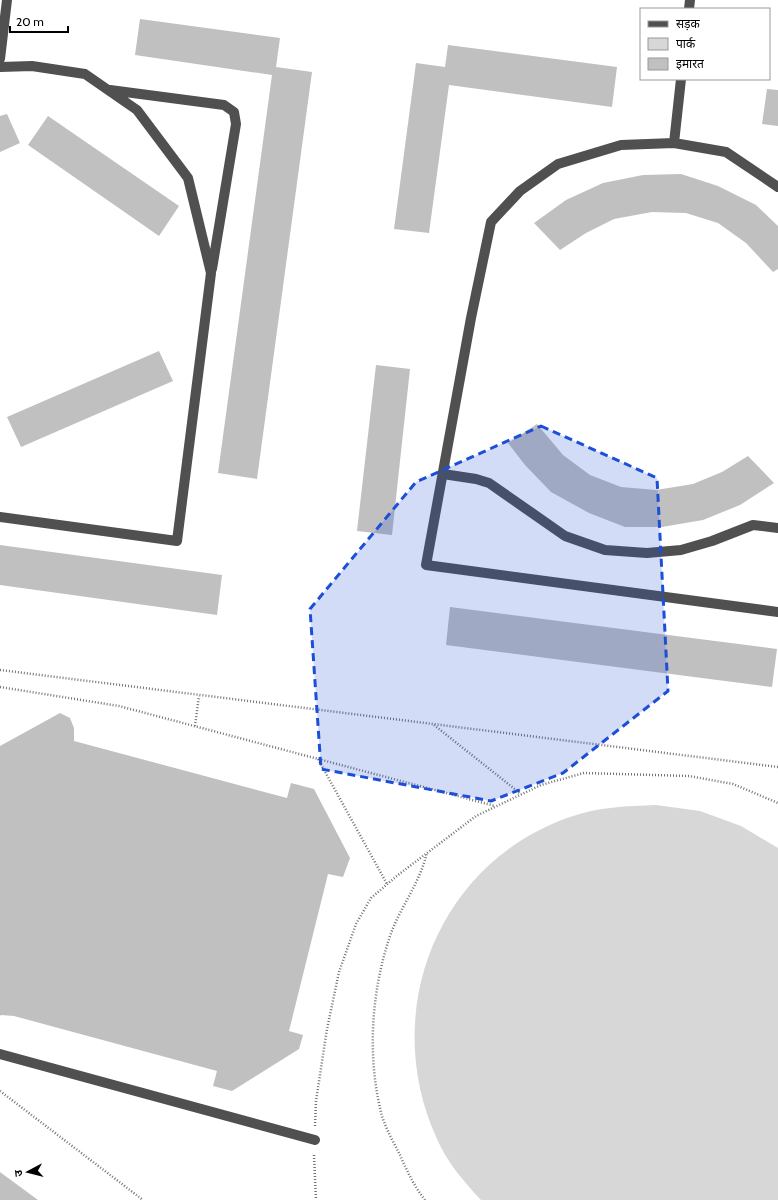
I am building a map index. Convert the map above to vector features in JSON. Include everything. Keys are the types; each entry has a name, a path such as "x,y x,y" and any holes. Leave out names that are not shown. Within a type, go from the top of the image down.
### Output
{"lane":[{"path":"0,59 7,0"},
{"path":"0,67 32,66 85,74 137,110 188,178 211,273"},
{"path":"674,143 681,80"},
{"path":"0,517 178,540 211,273 236,124 234,112 224,105 108,90"},
{"path":"778,187 726,152 674,143 621,145 558,164 520,191 491,222 426,565 778,612"},
{"path":"443,474 476,479 488,483 565,536 605,550 647,553 681,550 712,541 753,525 778,528"},
{"path":"0,1054 315,1140"}],"path":[{"path":"0,670 778,767"},
{"path":"0,687 119,706 495,806"},
{"path":"195,726 199,696"},
{"path":"434,725 521,794"},
{"path":"318,759 387,884"},
{"path":"316,1200 316,1101 327,1029 339,972 360,918 371,898 387,884 476,816 540,785 584,773 689,776 733,784 778,803"},
{"path":"425,1200 415,1188 382,1117 374,1064 375,997 386,953 390,938 405,904 423,871 427,852"},
{"path":"0,1092 143,1200"}],"highlighted area":[{"path":"541,426 657,478 668,691 563,773 491,801 321,769 310,609 416,482"}],"green space":[{"path":"656,805 700,811 741,826 778,848 778,1200 481,1200 456,1171 441,1147 421,1091 415,1042 419,994 432,948 454,906 485,869 524,839 570,817 591,811"}],"building":[{"path":"140,19 280,38 276,67 312,72 257,479 218,473 272,75 135,55"},
{"path":"448,45 617,67 612,107 449,85 429,233 394,229 416,63 445,67"},
{"path":"767,89 778,90 778,126 762,124"},
{"path":"7,114 20,143 0,152 0,116"},
{"path":"48,116 179,206 159,236 28,145"},
{"path":"681,174 718,186 756,205 778,226 778,269 773,272 746,243 718,223 686,213 652,212 614,219 586,233 560,250 534,223 566,200 603,183 643,175"},
{"path":"159,351 173,381 21,447 7,417"},
{"path":"376,365 410,369 392,535 357,531"},
{"path":"537,424 563,455 590,475 621,487 656,490 693,484 722,472 748,456 774,483 740,505 703,520 662,527 625,527 589,513 551,492 525,465 508,443"},
{"path":"0,545 222,575 217,615 0,585"},
{"path":"450,607 777,649 772,687 446,645"},
{"path":"60,713 70,718 74,728 74,741 287,798 291,783 314,789 350,858 343,877 328,874 289,1031 303,1035 299,1049 232,1091 213,1086 217,1071 14,1016 0,1016 0,746"},
{"path":"0,1172 38,1200 0,1200"}]}
